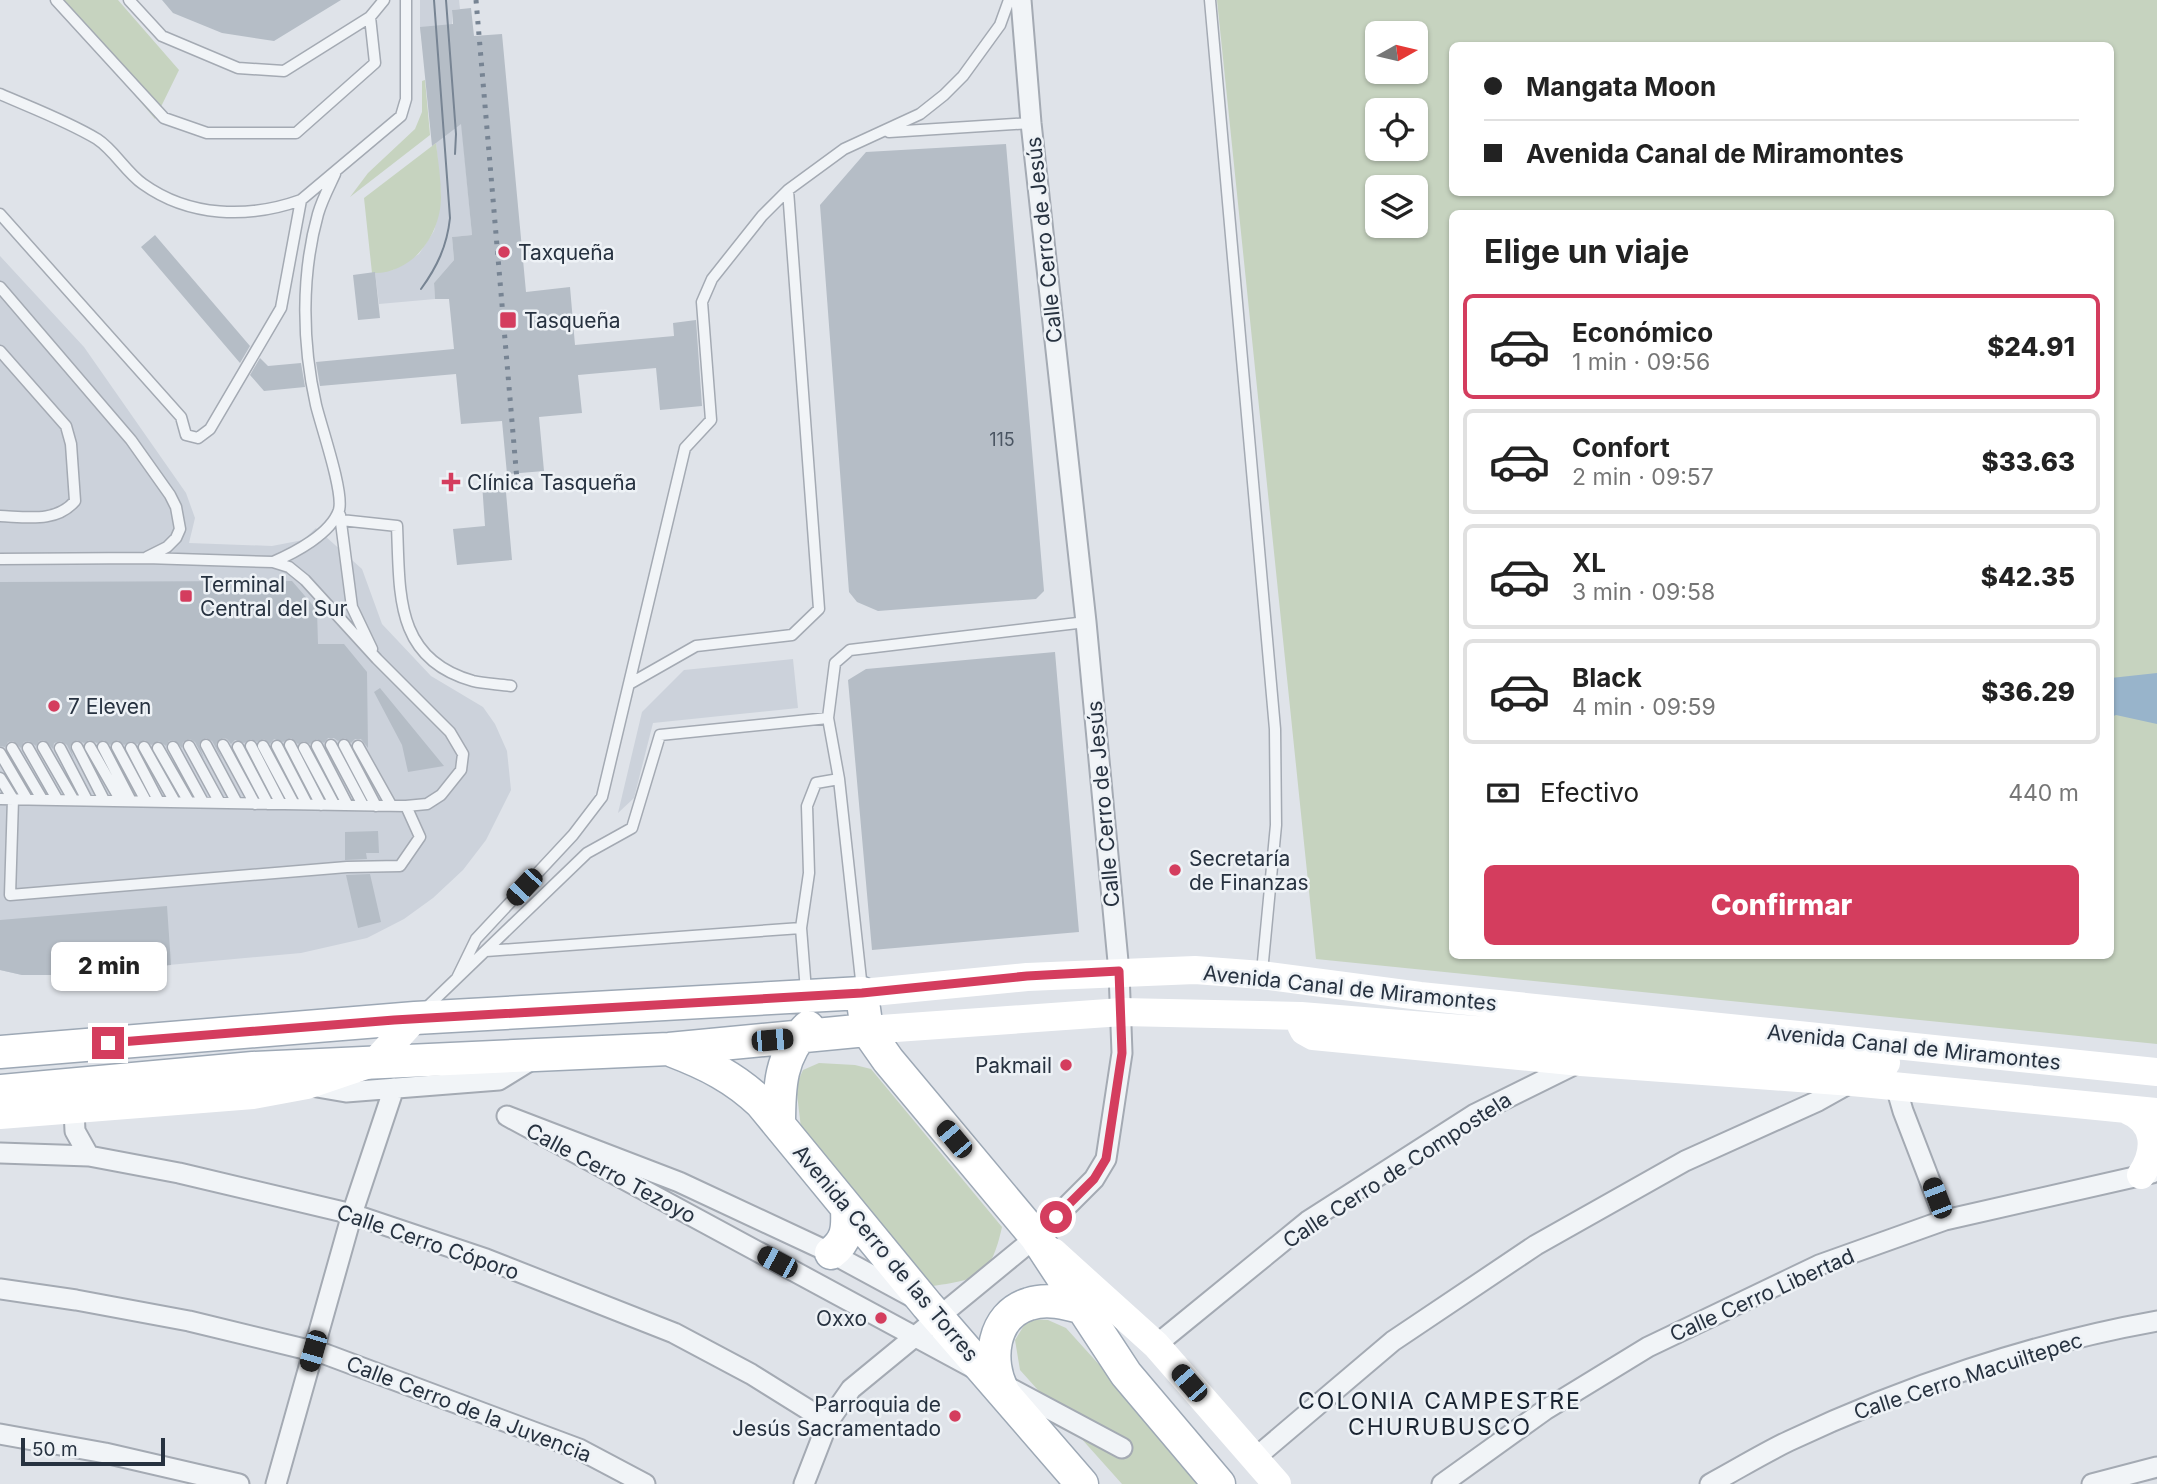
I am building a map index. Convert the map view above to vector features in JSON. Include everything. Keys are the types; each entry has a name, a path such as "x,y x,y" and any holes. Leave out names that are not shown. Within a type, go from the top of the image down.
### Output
{"main road":[{"name":"Avenida Canal de Miramontes","path":"0,1052 415,1018 862,993 1027,976 1195,970 1262,975 1420,996 2157,1072"},
{"path":"779,1125 780,1079 787,1056 798,1038 820,1016 862,993 867,1030 888,1060 1036,1237 1126,1374 1219,1484"},
{"path":"1301,1016 1309,1003 1321,997 1382,1003 1420,996"},
{"name":"Avenida Canal de Miramontes","path":"0,1091 253,1068 669,1049 867,1030 1122,1012 1301,1016 1886,1063 2157,1091"},
{"name":"Avenida Canal de Miramontes","path":"1301,1016 1301,1026 1313,1036 1581,1062 1789,1076 2157,1112"},
{"name":"Avenida Canal de Miramontes","path":"0,1115 253,1095 307,1085 375,1062 415,1018"},
{"name":"Avenida Cerro de las Torres","path":"669,1049 710,1066 744,1086 1082,1484"},
{"path":"2117,1109 2135,1113 2147,1121 2152,1129 2156,1145 2149,1174"},
{"path":"831,1253 841,1246 846,1234 847,1210"},
{"path":"1036,1237 1156,1345 1277,1484"},
{"path":"1005,1395 995,1371 994,1357 999,1331 1006,1319 1015,1310 1042,1301 1068,1303 1083,1308"}],"street":[{"name":"Calle Cerro de Jesús","path":"804,1484 828,1422 851,1389 933,1311 1036,1237 1094,1179 1106,1159 1122,1053 1119,971 1086,622 1031,123 1021,0"},
{"name":"Avenida Canal de Miramontes","path":"253,1068 307,1085 346,1092 499,1080 541,1055"},
{"name":"Calle Cerro de Compostela","path":"1156,1345 1308,1222 1475,1114 1581,1062"},
{"path":"1789,1076 1795,1080 1800,1092 1800,1100 1792,1112"},
{"path":"1255,1458 1393,1341 1535,1245 1685,1161 1852,1082"},
{"path":"1896,1087 1945,1220"},
{"path":"276,1484 352,1214 394,1088"},
{"path":"74,1110 75,1131 89,1156"},
{"name":"Calle Cerro Tezoyo","path":"933,1311 831,1253 679,1182 507,1116 1122,1448"},
{"name":"Calle Cerro Cóporo","path":"0,1153 89,1156 179,1172 352,1214 486,1259 674,1333 751,1374 828,1422"},
{"name":"Calle Cerro Libertad","path":"1442,1484 1545,1410 1647,1347 1819,1265 1945,1220 2149,1174"},
{"name":"Calle Cerro de la Juvencia","path":"0,1289 189,1321 313,1351 579,1449 645,1484"},
{"name":"Calle Cerro Macuiltepec","path":"1710,1484 1788,1442 1884,1399 2015,1356 2116,1328 2157,1321"},
{"path":"0,1434 105,1453 239,1484"},
{"path":"2092,1484 2157,1467"}],"lane":[{"path":"56,0 164,118 207,133 296,133 375,63 370,17"},
{"path":"129,0 162,36 238,68 284,71 370,17 384,0"},
{"path":"0,94 99,140 144,185 192,208 222,213 281,207 300,200 401,116 406,99 406,0"},
{"path":"457,978 476,939 573,835 603,797 685,448 711,420 702,302 712,279 762,216 788,190 845,149 920,114 963,76 1000,25 1009,0"},
{"path":"1210,0 1275,729 1276,825 1262,975"},
{"path":"881,132 1031,123"},
{"path":"336,171 318,212 310,252 305,299 309,360 314,393 334,471 352,607 377,659"},
{"path":"631,683 696,646 792,635 820,609 788,190"},
{"path":"0,214 181,417 186,435 198,438 210,429 281,308 300,200"},
{"path":"0,287 131,440 170,495 176,507 180,529 167,547 146,558"},
{"path":"0,351 66,426 71,444 75,501 66,511 54,517 0,516"},
{"path":"273,562 300,550 329,525 339,508"},
{"path":"341,520 397,526 400,600 406,624 416,644 439,666 474,681 511,686"},
{"path":"0,559 146,558 273,562 289,567 305,580 377,659 450,732 463,754 461,770 441,795 427,804 376,806 0,799"},
{"path":"862,993 839,779 828,718 835,663 850,650 1086,622"},
{"path":"415,1018 587,853 632,828 660,735 828,718"},
{"path":"223,745 255,803"},
{"path":"344,745 376,806"},
{"path":"189,746 220,803"},
{"path":"206,746 237,803"},
{"path":"251,746 281,804"},
{"path":"263,746 294,804"},
{"path":"277,746 307,804"},
{"path":"290,746 321,805"},
{"path":"317,746 347,804"},
{"path":"331,746 363,805"},
{"path":"358,746 391,805"},
{"path":"43,747 72,799"},
{"path":"77,747 104,800"},
{"path":"90,747 126,801"},
{"path":"103,747 126,801"},
{"path":"117,747 146,801"},
{"path":"144,747 175,802"},
{"path":"173,747 203,802"},
{"path":"238,747 268,804"},
{"path":"12,748 42,799"},
{"path":"28,748 57,799"},
{"path":"60,748 87,800"},
{"path":"131,748 159,802"},
{"path":"158,748 189,802"},
{"path":"304,748 334,804"},
{"path":"0,753 27,799"},
{"path":"0,778 13,799 10,895 348,867 400,866 419,837 406,806"},
{"path":"807,996 801,928 809,873 807,806 816,783 839,779"},
{"path":"486,951 801,928"}],"shaded area":[{"path":"420,0 459,0 460,9 452,10 452,24 472,235 452,237 454,260 434,283 435,299 379,304 375,272 393,270 419,254 434,231 441,197 420,27"},
{"name":"Terminal Central del Sur","path":"0,256 84,347 186,493 195,518 189,543 272,546 303,540 316,528 362,569 382,624 431,676 483,707 495,724 507,751 511,790 486,840 463,870 433,898 404,919 367,938 301,953 59,975 22,975 0,970"},
{"path":"793,659 798,708 653,723 634,798 618,813 642,712 684,670"}],"green space":[{"path":"54,0 118,0 179,70 155,119"},
{"path":"1217,0 2157,0 2157,1044 1316,959"},
{"path":"425,80 430,135 350,197 368,173 415,129 422,112 422,81"},
{"path":"436,143 441,197 440,211 430,238 422,250 400,267 372,273 364,198"},
{"path":"819,1063 855,1065 871,1069 1002,1227 993,1256 981,1272 962,1281 933,1286 801,1128 798,1081 803,1070"},
{"path":"1028,1319 1048,1320 1066,1328 1207,1484 1122,1484 1020,1370 1015,1340"}],"water":[{"path":"2157,673 2157,724 2114,716 2114,678"}],"building":[{"path":"162,0 341,0 274,41 222,33 173,13"},
{"name":"Taxqueña","path":"471,8 474,36 502,34 526,292 570,287 575,345 674,336 673,323 696,320 702,406 660,410 656,368 578,375 582,413 539,417 544,471 507,474 502,421 461,424 456,374 320,386 316,362 454,349 449,299 435,299 434,283 454,260 452,237 472,235 461,124 432,146 420,27 453,24 452,10"},
{"path":"1006,144 1044,591 1036,599 878,611 857,602 849,592 820,205 866,152"},
{"path":"155,235 250,346 240,363 141,247"},
{"path":"375,272 380,318 358,320 353,275"},
{"path":"260,358 268,366 301,363 305,387 264,391 250,375"},
{"path":"505,481 512,560 457,565 453,529 485,526 482,483"},
{"path":"292,581 317,610 318,644 344,644 367,672 368,748 361,739 355,739 351,743 345,738 338,741 328,738 324,743 317,739 310,744 304,741 298,744 291,738 283,742 274,739 270,744 264,739 257,742 251,739 244,743 235,740 231,744 223,738 216,744 222,759 212,741 206,738 199,744 204,759 195,742 190,739 183,742 182,748 174,740 169,741 166,746 159,741 151,745 145,740 137,744 131,741 124,745 118,740 110,745 104,740 97,743 89,740 84,743 77,740 70,746 74,759 67,745 61,741 54,743 53,749 44,740 39,741 36,746 29,741 24,742 21,748 13,741 8,742 5,747 0,746 0,582"},
{"path":"1055,652 1079,932 872,950 848,680 866,669"},
{"path":"380,688 444,766 408,772 402,745 374,692"},
{"path":"378,831 379,853 366,853 367,859 345,860 345,832"},
{"path":"370,874 381,922 358,928 346,875"},
{"path":"167,906 171,965 59,975 22,975 0,970 0,920"}],"tram line":[{"path":"421,289 440,256 450,218 434,0"},
{"path":"446,0 456,134 455,154"}],"railway":[{"path":"476,0 518,492"}],"place":[{"name":"Taxqueña","path":"504,252"},
{"name":"Tasqueña","path":"508,320"},
{"name":"Clínica Tasqueña","path":"451,482"},
{"name":"Terminal Central del Sur","path":"186,596"},
{"name":"7 Eleven","path":"54,706"},
{"name":"Secretaría de Finanzas","path":"1175,870"},
{"name":"Pakmail","path":"1066,1065"},
{"name":"Oxxo","path":"881,1318"},
{"name":"Parroquia de Jesús Sacramentado","path":"955,1416"}],"district":[{"name":"COLONIA CAMPESTRE CHURUBUSCO","path":"1440,1414"}],"route":[{"path":"108,1043 394,1020 862,993 1027,976 1119,971 1122,1053 1106,1159 1094,1179 1056,1217"}]}
